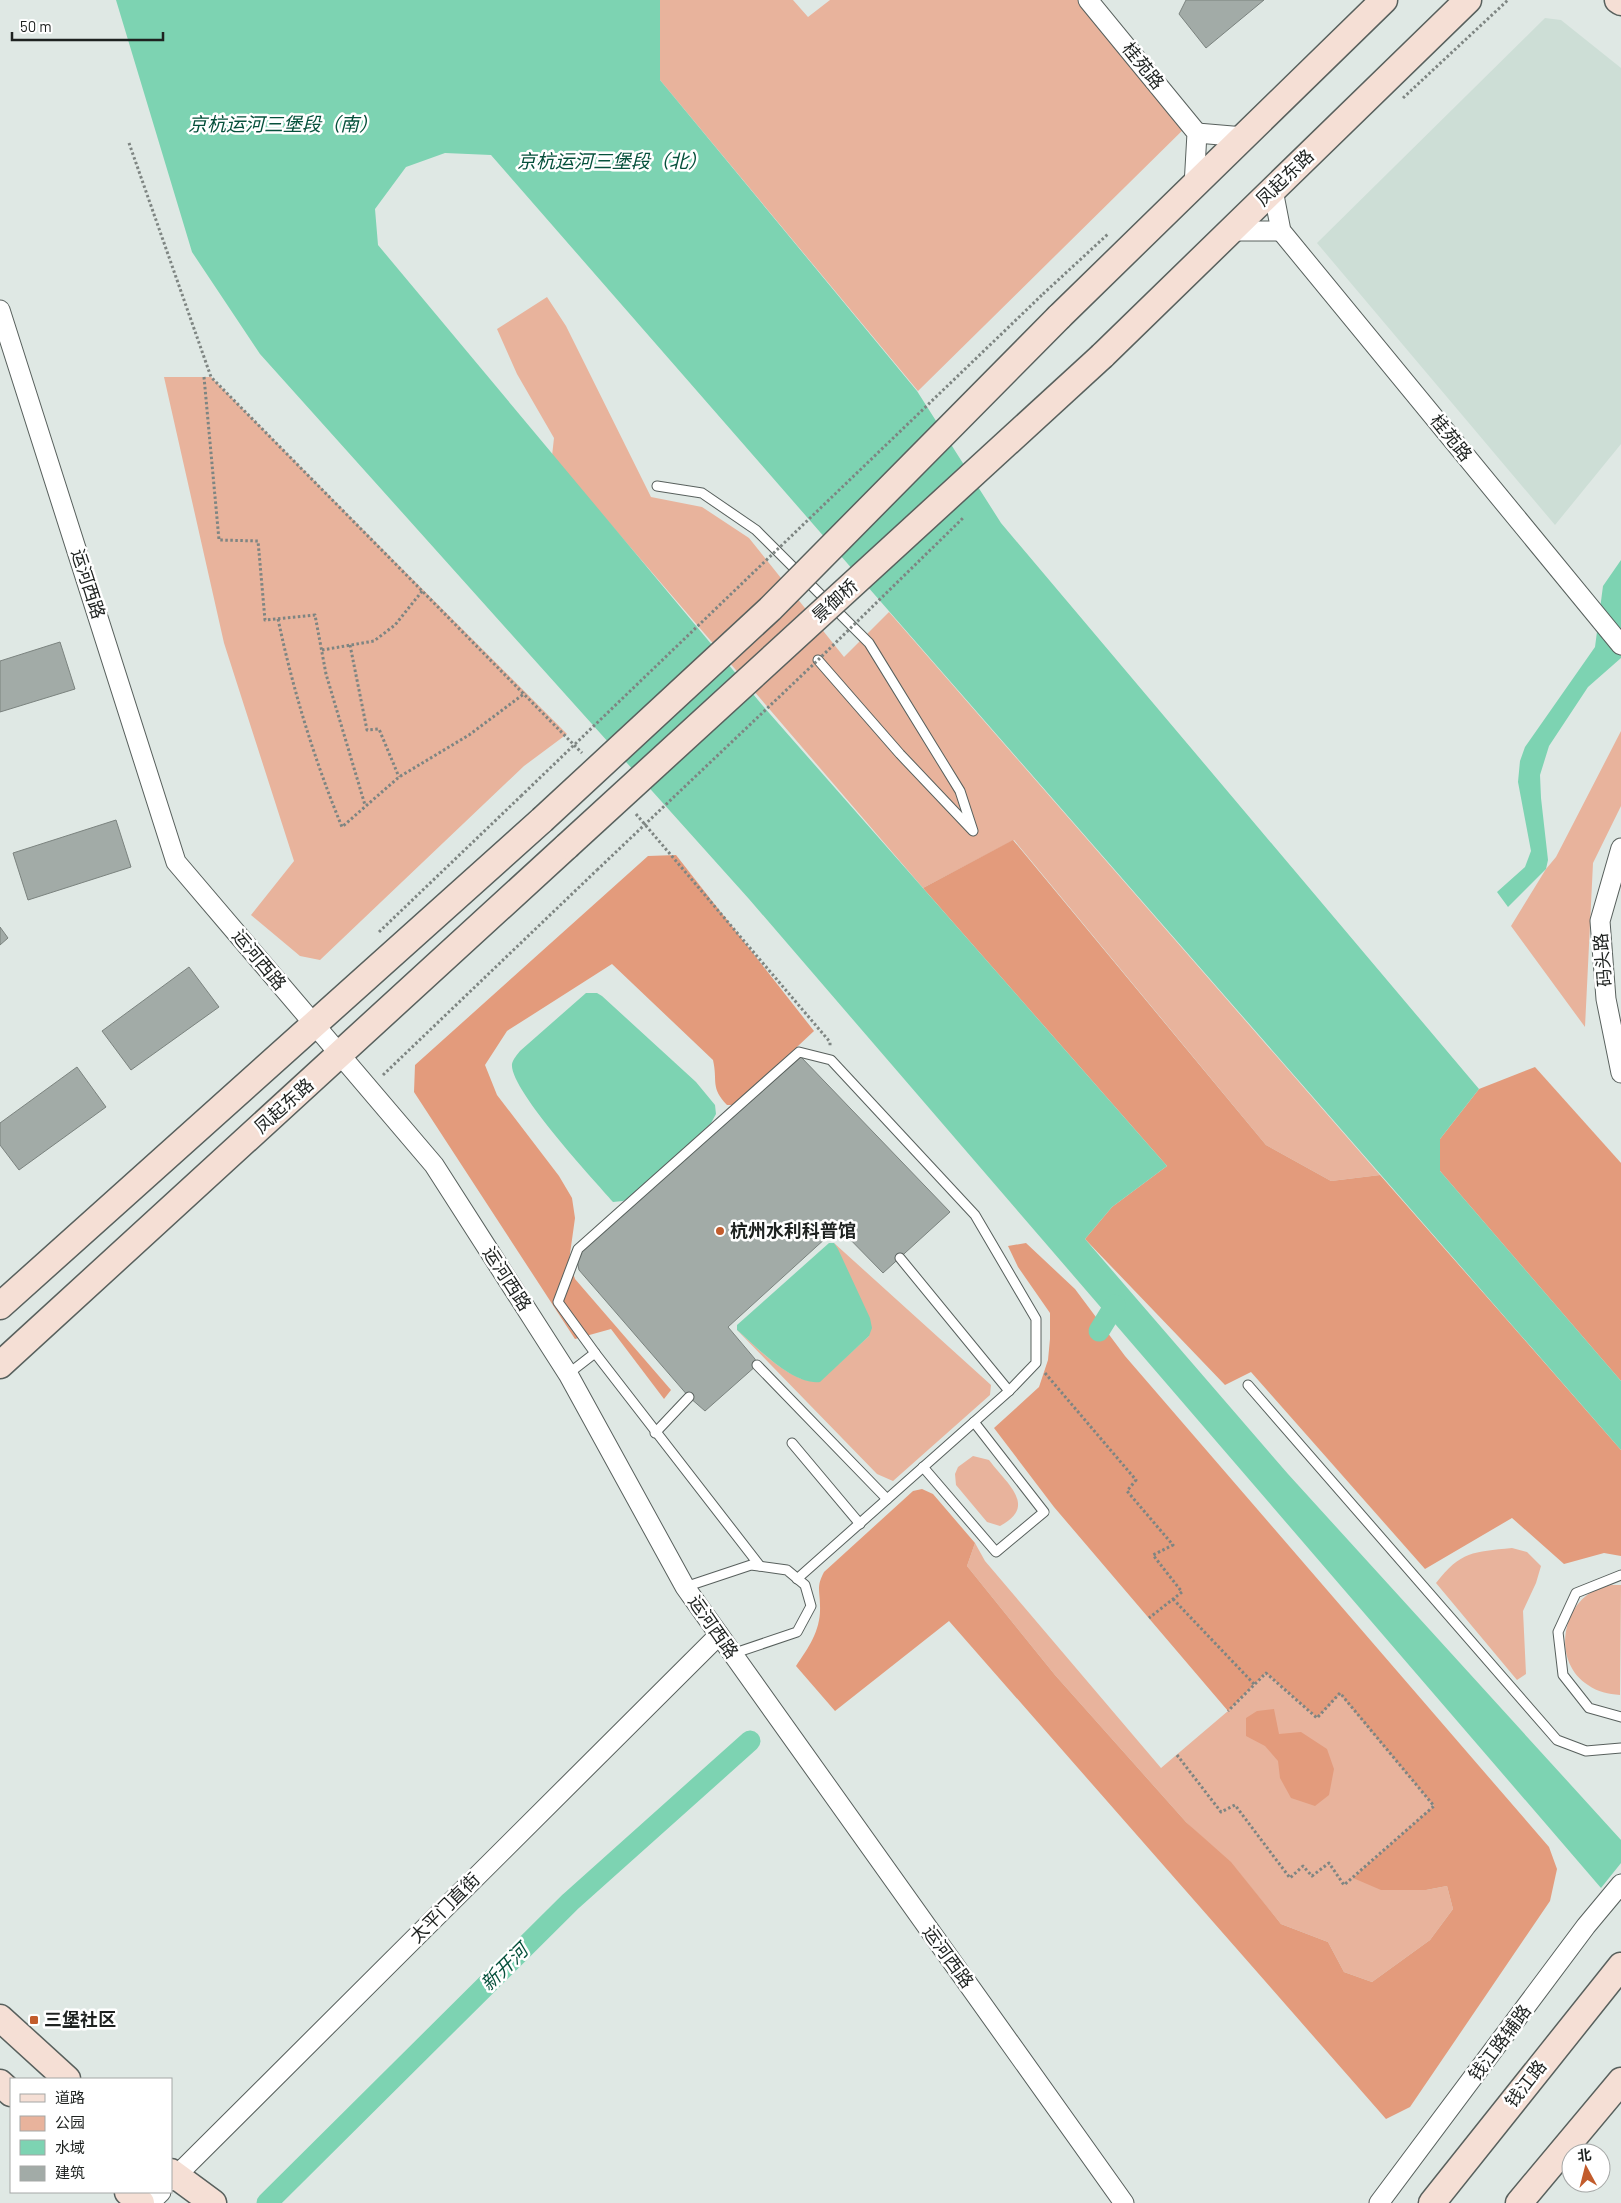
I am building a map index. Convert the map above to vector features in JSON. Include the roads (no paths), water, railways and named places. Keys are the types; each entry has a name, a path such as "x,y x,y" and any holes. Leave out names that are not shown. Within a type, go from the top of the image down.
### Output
{"main road":[{"path":"0,1306 542,820 770,609 1059,318 1384,0"},
{"name":"凤起东路","path":"1102,356 1468,0"},
{"name":"景御桥","path":"567,846 1102,356"},
{"name":"凤起东路","path":"0,1365 567,846"},
{"name":"钱江路","path":"1432,2203 1614,1974"},
{"path":"0,2018 66,2078"},
{"path":"1520,2203 1621,2081"},
{"path":"0,2083 10,2092"},
{"path":"172,2181 212,2202"},
{"path":"129,2193 141,2203"}],"street":[{"name":"桂苑路","path":"1088,0 1197,132"},
{"path":"1194,186 1197,132 1244,137"},
{"name":"桂苑路","path":"1273,190 1280,231 1621,645"},
{"path":"1231,231 1280,231"},
{"name":"运河西路","path":"0,310 176,862 434,1165 568,1374 685,1587 1124,2203"},
{"name":"码头路","path":"1621,848 1600,921 1606,999 1621,1073"},
{"name":"太平门直街","path":"172,2178 719,1635"},
{"name":"钱江路辅路","path":"1379,2203 1571,1947 1621,1884"},
{"name":"太平门直街","path":"150,2203 159,2193"}],"lane":[{"path":"657,486 702,493 756,530 869,643 960,791 973,831 900,754 818,660"},
{"path":"760,1566 655,1433 558,1302 578,1249 799,1052 830,1060 974,1215 1036,1319 1036,1362 1009,1391 797,1579"},
{"path":"900,1258 1009,1391"},
{"path":"568,1374 595,1353"},
{"path":"757,1365 887,1499"},
{"path":"1248,1385 1557,1740 1586,1751 1621,1748"},
{"path":"655,1433 689,1397"},
{"path":"924,1467 996,1552 1044,1512 974,1422"},
{"path":"792,1443 860,1524"},
{"path":"685,1587 751,1565 788,1570 805,1585 811,1606 797,1632 732,1654"},
{"path":"1621,1575 1576,1593 1558,1632 1563,1675 1589,1708 1621,1717"}],"water":[{"path":"116,0 660,0 660,80 917,391 1001,523 1479,1089 1440,1139 1440,1171 1621,1381 1621,1450 491,155 445,153 406,167 375,209 378,245 763,706 1167,1166 1112,1207 1085,1239 1288,1474 1621,1840 1621,1863 1601,1888 749,899 260,354 192,252"},
{"path":"1621,560 1621,658 1588,687 1549,746 1540,775 1548,860 1546,869 1508,907 1497,892 1525,867 1531,851 1518,782 1520,761 1525,747 1595,647 1603,586"},
{"path":"586,993 597,993 602,996 696,1082 715,1105 716,1114 711,1123 635,1194 623,1201 613,1202 554,1134 524,1093 515,1076 512,1064 520,1051"},
{"path":"829,1243 834,1243 838,1249 870,1318 872,1328 869,1336 820,1382 809,1381 798,1378 776,1364 737,1330 737,1325"}],"waterway":[{"name":"新开河","path":"1099,1331 1115,1305"},
{"name":"新开河","path":"267,2203 570,1902 750,1741"}],"place":[{"name":"杭州水利科普馆","path":"720,1231"},
{"name":"三堡社区","path":"34,2020"}],"water label":[{"name":"京杭运河三堡段（南）","path":"283,124"},
{"name":"京杭运河三堡段（北）","path":"612,161"}]}
